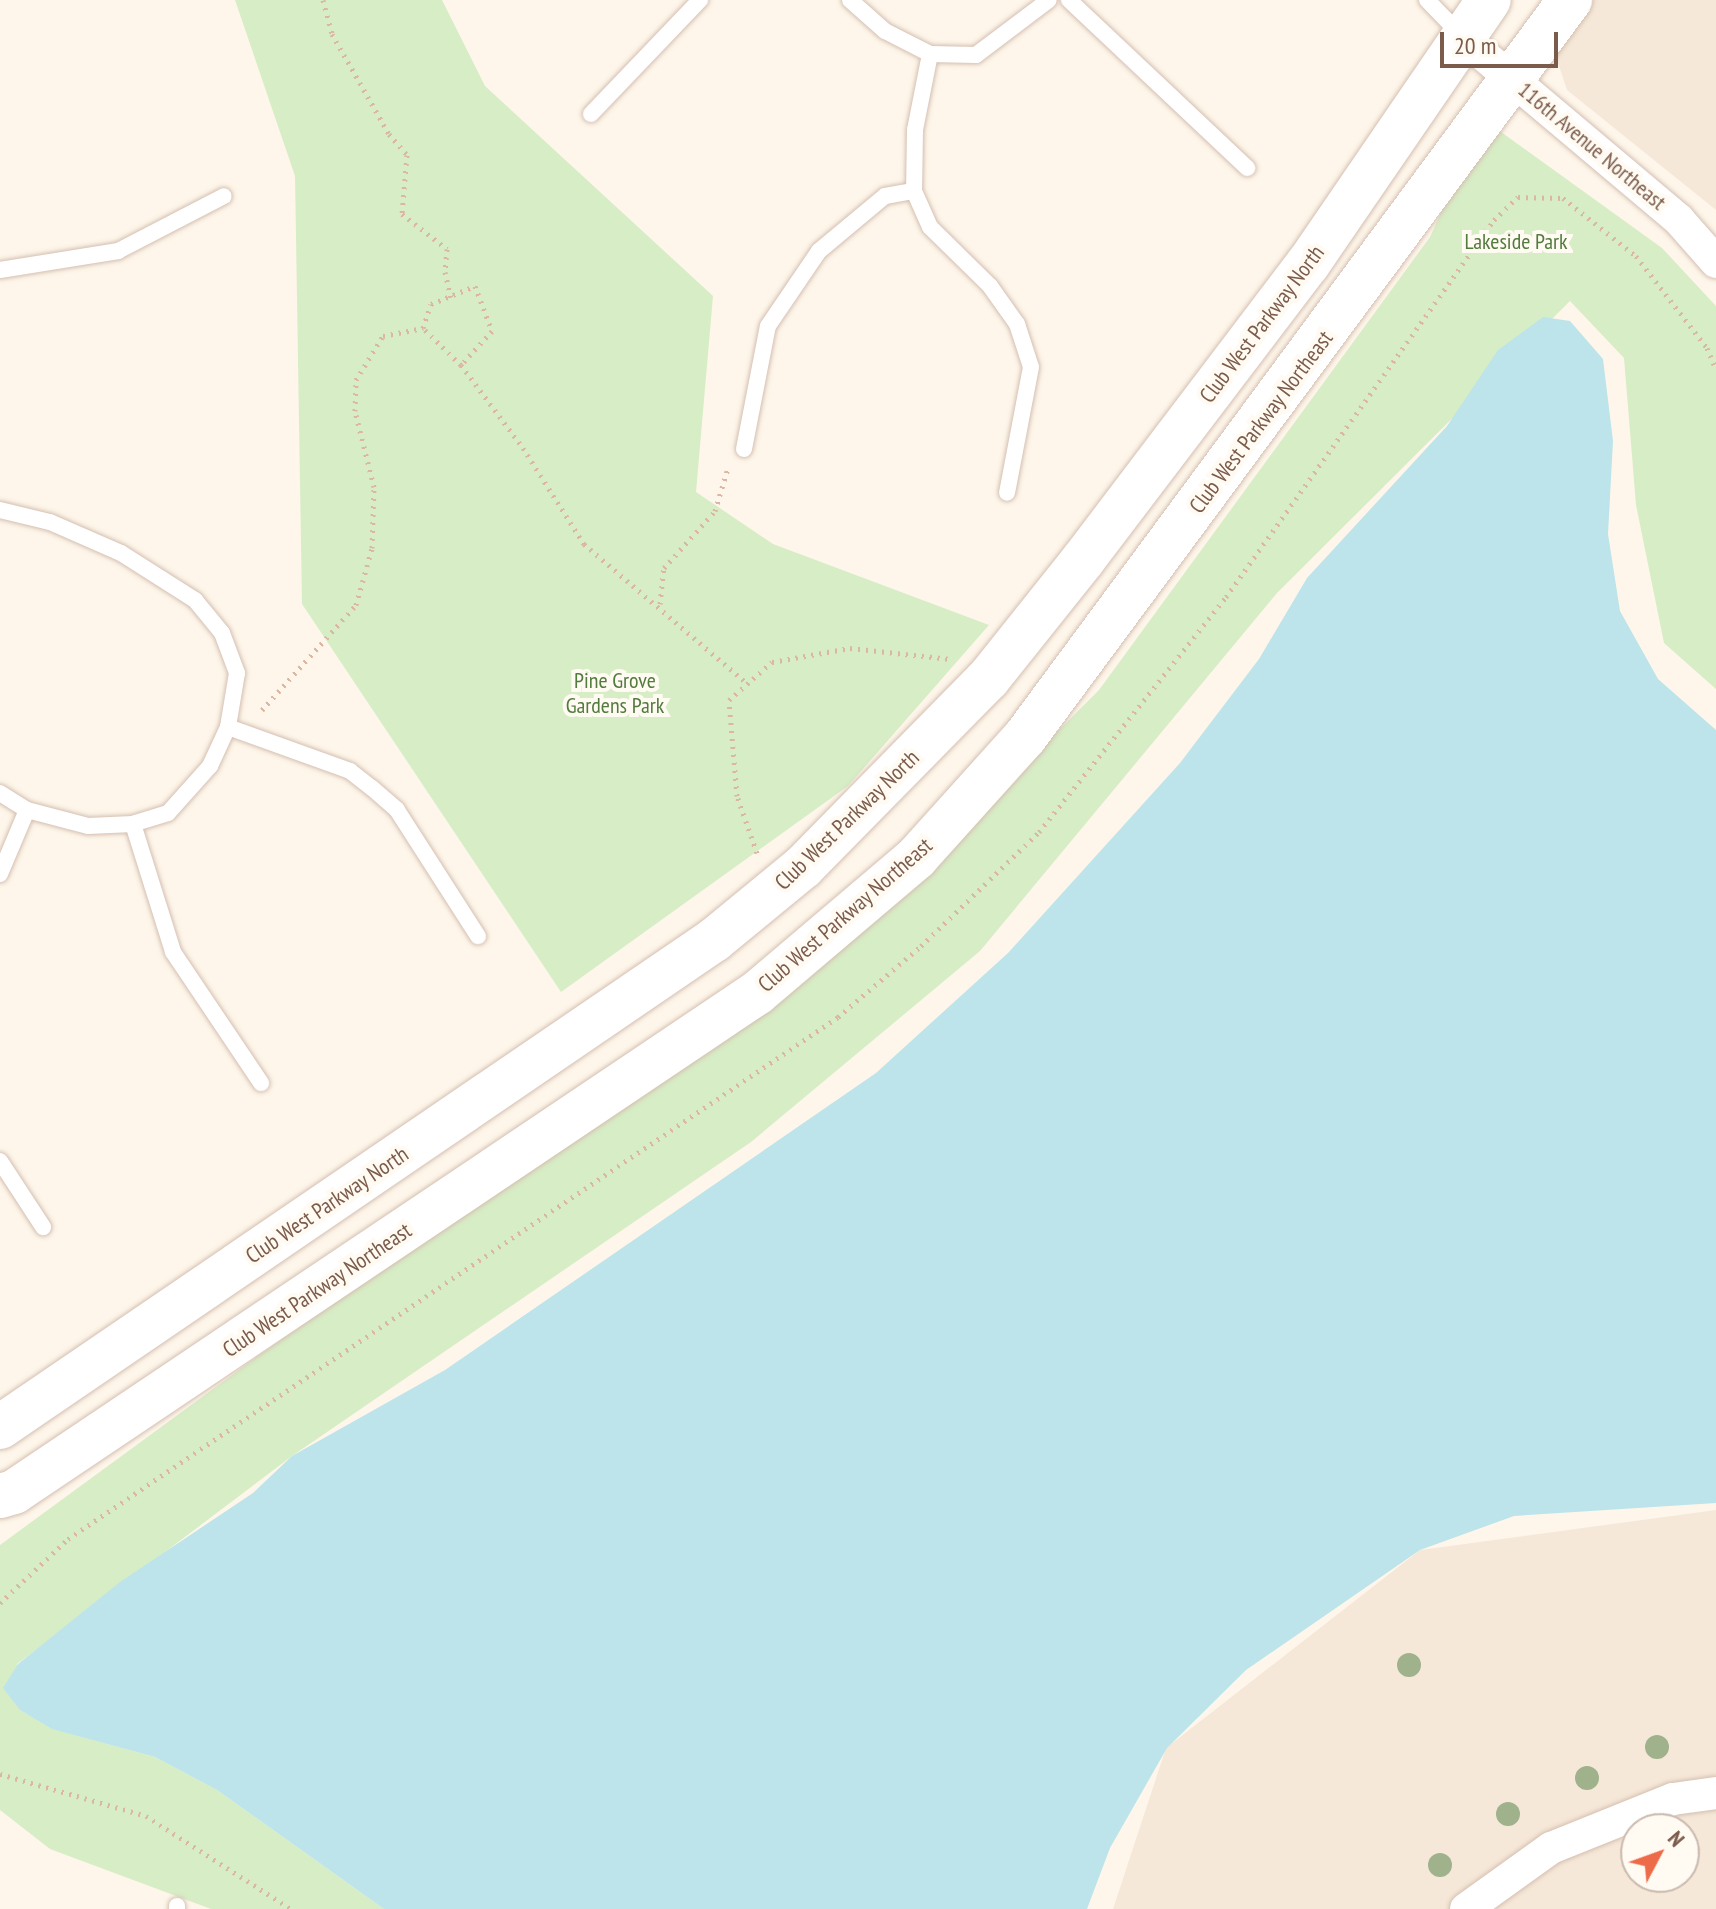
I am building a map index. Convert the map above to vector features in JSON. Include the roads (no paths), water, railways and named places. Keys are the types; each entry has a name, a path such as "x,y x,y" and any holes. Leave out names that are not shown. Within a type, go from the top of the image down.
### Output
{"street":[{"name":"Club West Parkway North","path":"0,1427 714,940 803,867 988,679 1055,596 1308,264 1489,0"},
{"name":"Club West Parkway Northeast","path":"5,1485 757,993 916,858 1025,737 1570,0"},
{"name":"116th Avenue Northeast","path":"1462,37 1679,220 1716,262"},
{"path":"1466,1909 1551,1848 1673,1799 1716,1793"}],"lane":[{"path":"591,114 700,0"},
{"path":"850,0 885,31 930,54 976,55 1049,0"},
{"path":"1069,0 1247,168"},
{"path":"1427,0 1462,37"},
{"path":"930,54 915,130 914,191 930,227 990,286 1017,324 1031,367 1007,493"},
{"path":"744,449 768,326 819,251 885,196 914,191"},
{"path":"0,270 118,251 224,196"},
{"path":"0,510 50,522 121,553 195,600 222,633 237,673 228,727 192,791 168,813 133,824 88,826 27,810 0,793"},
{"path":"228,727 350,771 372,788 397,810 478,936"},
{"path":"0,874 27,810"},
{"path":"133,824 173,952 261,1083"},
{"path":"0,1161 43,1227"}],"water":[{"path":"1543,317 1570,321 1603,359 1613,441 1608,534 1620,611 1658,679 1716,730 1716,1503 1514,1516 1420,1550 1246,1670 1167,1748 1110,1848 1087,1909 384,1909 217,1790 155,1757 52,1729 20,1710 3,1688 18,1664 120,1582 253,1493 292,1456 445,1370 876,1073 1008,953 1180,763 1259,659 1307,578 1447,426 1498,350"}],"park label":[{"name":"Lakeside Park","path":"1516,242"},
{"name":"Pine Grove Gardens Park","path":"615,692"}]}
